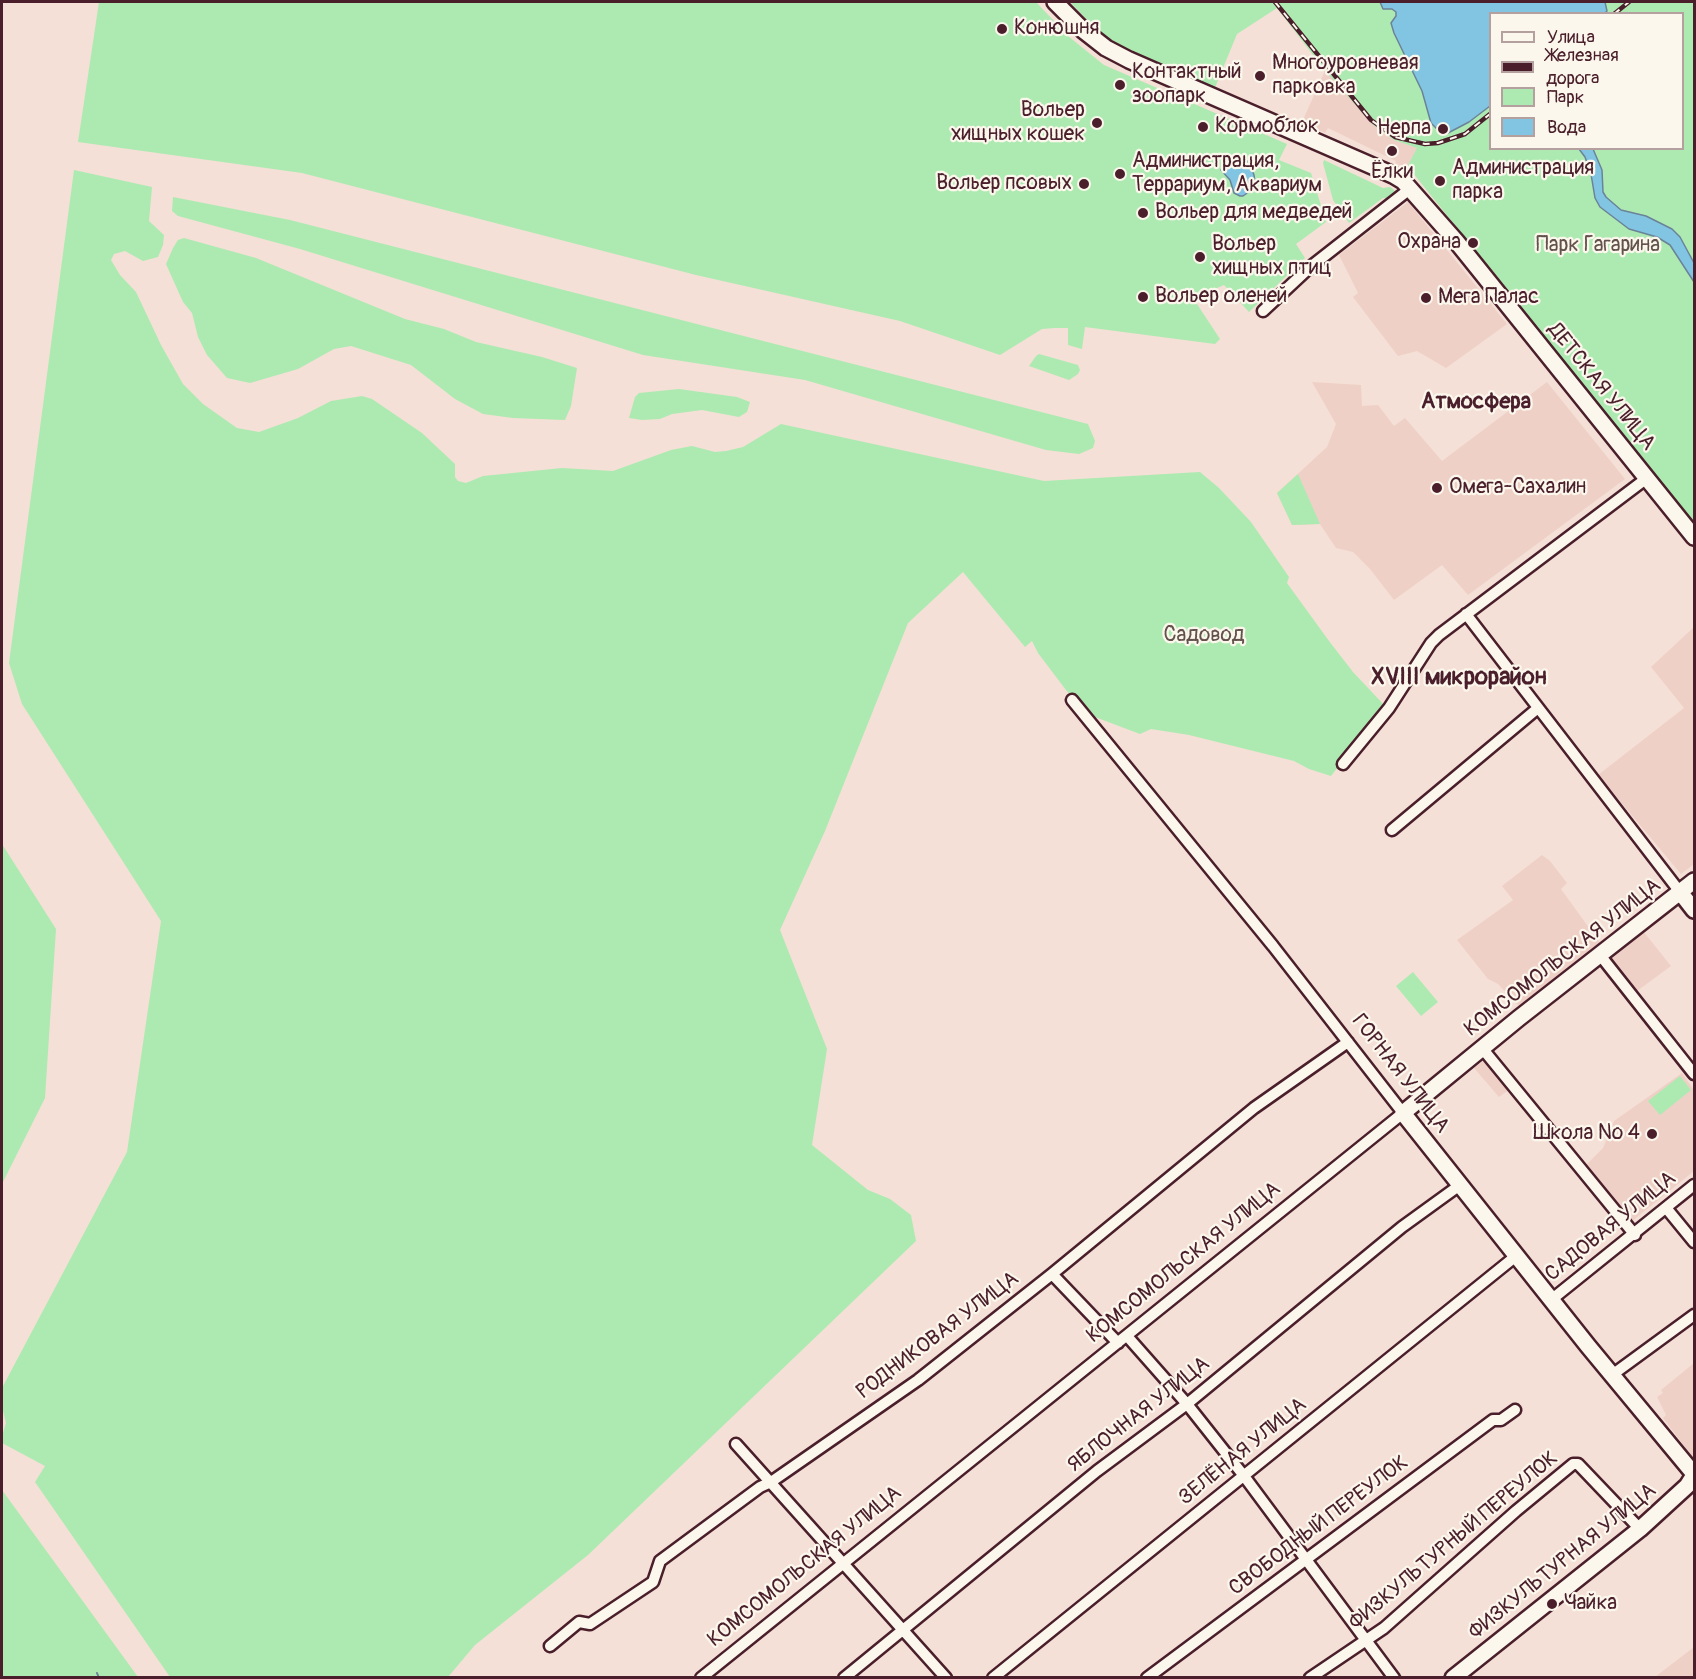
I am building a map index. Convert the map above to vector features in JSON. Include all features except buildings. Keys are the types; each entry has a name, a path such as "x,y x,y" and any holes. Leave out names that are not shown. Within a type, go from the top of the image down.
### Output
{"street":[{"name":"ДЕТСКАЯ УЛИЦА","path":"1055,2 1083,30 1113,52 1393,175 1411,188 1695,537"},
{"path":"1263,311 1309,268 1411,188"},
{"path":"1344,764 1389,708 1431,643 1647,478"},
{"path":"1466,614 1695,910"},
{"name":"ГОРНАЯ УЛИЦА","path":"1072,700 1273,946 1551,1300 1695,1474"},
{"path":"1392,830 1538,708"},
{"name":"КОМСОМОЛЬСКАЯ УЛИЦА","path":"701,1677 1482,1048 1695,881"},
{"path":"1600,955 1695,1074"},
{"name":"РОДНИКОВАЯ УЛИЦА","path":"550,1646 579,1622 590,1624 653,1582 660,1561 760,1487 771,1482 918,1380 1052,1274 1254,1108 1348,1042"},
{"path":"1482,1048 1635,1234"},
{"name":"ЯБЛОЧНАЯ УЛИЦА","path":"844,1677 1097,1471 1187,1404 1402,1227 1460,1185"},
{"name":"САДОВАЯ УЛИЦА","path":"1551,1300 1695,1185"},
{"path":"1667,1209 1695,1242"},
{"name":"ЗЕЛЁНАЯ УЛИЦА","path":"993,1677 1516,1256"},
{"path":"1052,1274 1118,1343"},
{"path":"1612,1375 1695,1315"},
{"path":"1127,1336 1187,1404 1244,1476 1394,1677"},
{"name":"СВОБОДНЫЙ ПЕРЕУЛОК","path":"1147,1677 1494,1420 1501,1420 1515,1410"},
{"path":"736,1444 946,1677"},
{"name":"ФИЗКУЛЬТУРНЫЙ ПЕРЕУЛОК","path":"1310,1677 1367,1641 1398,1616 1516,1511 1573,1464 1578,1464 1640,1529"},
{"name":"ФИЗКУЛЬТУРНАЯ УЛИЦА","path":"1453,1677 1640,1529 1687,1486 1695,1474"}],"shaded area":[{"path":"1323,68 1382,132 1394,140 1418,148 1406,169 1395,163 1396,161 1328,128 1325,133 1302,122 1324,73"},
{"path":"1408,202 1507,324 1446,368 1417,351 1398,356 1353,297 1358,293 1339,255"},
{"path":"1312,382 1361,385 1362,406 1378,405 1394,426 1405,418 1442,461 1547,382 1625,479 1468,595 1442,565 1394,600 1370,569 1353,552 1336,548 1320,524 1292,525 1277,493 1327,447 1336,424"},
{"path":"1694,627 1694,864 1681,874 1598,775 1684,708 1651,667"},
{"path":"1542,855 1550,861 1567,883 1561,889 1600,943 1520,1007 1498,984 1488,979 1457,940 1513,900 1502,886"},
{"path":"1643,931 1671,966 1637,991 1610,957"},
{"path":"1486,1059 1510,1089 1499,1097 1474,1068"},
{"name":"Школа № 4","path":"1682,1073 1694,1090 1694,1171 1631,1222 1586,1165 1603,1148 1614,1121"},
{"path":"1694,1363 1694,1459 1663,1418 1666,1415 1657,1397 1663,1393 1661,1390"},
{"path":"1694,1647 1694,1677 1655,1677"}],"green space":[{"path":"99,2 1036,2 1068,36 1104,65 1287,144 1279,160 1311,173 1326,222 1296,244 1305,258 1249,312 1224,285 1201,295 1195,301 1220,339 1215,344 1085,327 1082,349 1068,345 1068,328 1055,328 1042,329 1000,355 900,321 696,275 302,173 78,142"},
{"name":"Парк Гагарина","path":"1070,2 1694,2 1694,524 1413,173 1406,169 1417,148 1394,140 1372,124 1323,68 1277,8 1237,34 1214,90 1134,54 1094,27"},
{"path":"1324,160 1383,188 1390,187 1395,194 1391,199 1383,198 1349,223 1333,200"},
{"name":"Садовод","path":"74,170 152,187 149,221 164,235 158,257 143,261 125,251 114,254 111,260 120,275 136,292 161,345 183,384 203,404 237,428 259,432 298,418 331,401 362,396 372,399 422,433 455,464 455,477 458,481 466,483 483,476 562,468 613,471 671,450 692,446 715,452 726,451 743,447 781,424 1044,481 1200,472 1219,488 1251,522 1289,577 1287,583 1329,641 1353,672 1385,706 1331,776 1294,761 1189,735 1151,729 1140,734 1087,714 1038,653 1032,641 1025,647 963,572 908,623 825,831 780,930 827,1049 812,1145 868,1190 890,1199 911,1215 916,1241 588,1555 475,1645 448,1677 170,1677 35,1482 45,1466 2,1443 6,1423 2,1407 2,1388 127,1152 161,921 22,704 9,663"},
{"path":"173,197 290,220 1088,424 1095,441 1093,448 1079,454 1046,450 805,380 643,355 300,249 178,216 172,211"},
{"path":"184,238 256,258 405,319 444,329 476,342 542,357 577,368 571,406 565,420 513,418 483,414 455,399 411,365 351,346 334,349 298,369 250,383 227,378 207,355 198,337 192,313 183,302 166,264 178,240"},
{"path":"1039,354 1078,365 1080,370 1069,380 1029,366"},
{"path":"679,389 737,397 750,402 747,412 739,417 702,410 672,414 660,419 629,418 635,397 639,393"},
{"path":"1298,474 1320,524 1292,525 1277,493"},
{"path":"2,844 56,929 45,1098 2,1184"},
{"path":"1413,972 1438,1002 1421,1016 1396,986"},
{"path":"1680,1076 1691,1090 1660,1115 1648,1101"},
{"path":"2,1490 138,1677 2,1677"}],"water":[{"path":"1380,2 1605,2 1607,11 1489,12 1489,107 1469,122 1445,133 1444,125 1437,129 1431,123 1422,91 1394,33 1391,23 1396,12 1392,9 1383,9"},
{"path":"1580,150 1593,150 1602,170 1603,192 1621,210 1646,216 1672,229 1680,237 1694,263 1694,282 1670,245 1657,237 1629,229 1600,207 1595,198 1591,174"},
{"path":"1236,156 1249,162 1254,175 1253,189 1243,196 1234,193 1230,180 1221,170 1227,159"}],"waterway":[{"path":"97,1673 99,1678"}],"railway":[{"path":"1275,2 1371,120 1395,137 1425,144 1438,143 1465,134 1489,115"},
{"path":"1616,12 1629,2"}],"place":[{"name":"Конюшня","path":"1002,29"},
{"name":"Многоуровневая парковка","path":"1260,76"},
{"name":"Контактный зоопарк","path":"1120,85"},
{"name":"Вольер хищных кошек","path":"1097,123"},
{"name":"Кормоблок","path":"1203,127"},
{"name":"Нерпа","path":"1443,129"},
{"name":"Ёлки","path":"1392,151"},
{"name":"Администрация, Террариум, Аквариум","path":"1120,174"},
{"name":"Администрация парка","path":"1440,181"},
{"name":"Вольер псовых","path":"1084,184"},
{"name":"Вольер для медведей","path":"1143,213"},
{"name":"Охрана","path":"1473,243"},
{"name":"Вольер хищных птиц","path":"1200,257"},
{"name":"Вольер оленей","path":"1143,297"},
{"name":"Мега Палас","path":"1426,298"},
{"name":"Омега-Сахалин","path":"1437,488"},
{"name":"Школа № 4","path":"1652,1134"},
{"name":"Чайка","path":"1552,1604"}],"district":[{"name":"Атмосфера","path":"1476,402"},
{"name":"XVIII микрорайон","path":"1459,678"}]}
